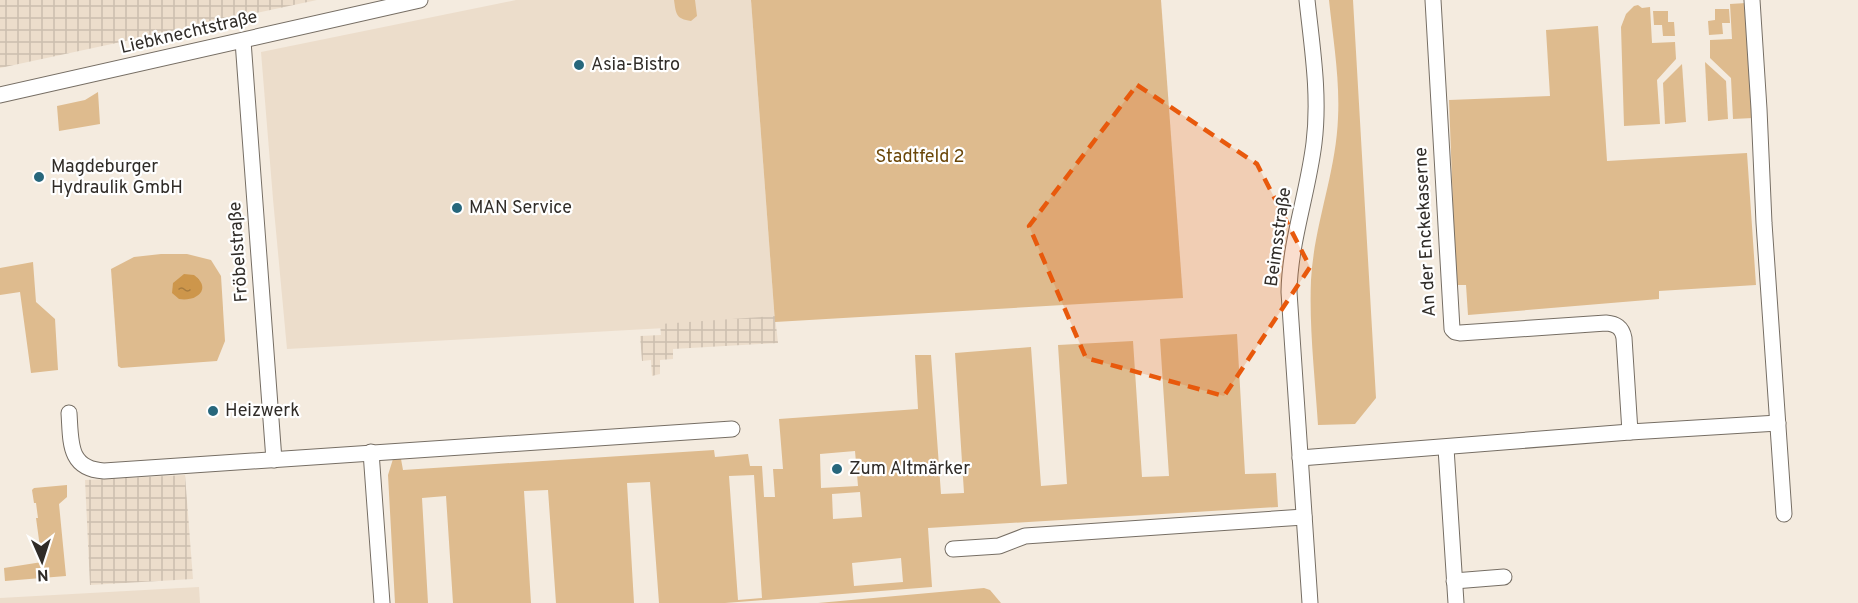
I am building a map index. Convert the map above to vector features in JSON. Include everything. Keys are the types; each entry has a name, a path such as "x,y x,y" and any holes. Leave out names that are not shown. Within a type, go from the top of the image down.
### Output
{"street":[{"name":"Liebknechtstraße","path":"0,95 420,0"},
{"name":"Beimsstraße","path":"1307,0 1315,68 1315,140 1292,253 1289,286 1310,603"},
{"name":"An der Enckekaserne","path":"1433,0 1452,329 1460,333 1606,323 1618,326 1624,336 1630,432"},
{"path":"1752,0 1764,223 1784,514"},
{"name":"Fröbelstraße","path":"243,41 274,460"},
{"path":"69,413 71,443 75,455 84,466 94,470 110,471 732,429"},
{"path":"1300,458 1630,432 1778,423"},
{"path":"1446,448 1456,603"},
{"path":"371,453 382,603"},
{"path":"953,549 999,546 1025,536 1304,517"},
{"path":"1454,581 1504,578"}],"highlighted area":[{"path":"1137,85 1257,164 1310,267 1224,396 1086,358 1029,226"}],"shaded area":[{"path":"0,0 317,0 0,68"},
{"path":"516,0 751,0 775,322 287,349 261,52"},
{"path":"775,316 778,343 673,349 673,359 660,360 660,374 652,376 651,360 642,361 640,336 661,335 660,324"},
{"path":"185,475 193,579 90,585 85,480"},
{"path":"199,587 200,603 0,603 0,598"}],"green space":[{"path":"674,0 695,0 697,16 691,21 682,19 676,12"},
{"name":"Stadtfeld 2","path":"751,0 1161,0 1183,298 775,322"},
{"path":"1329,0 1353,0 1376,398 1355,424 1318,425 1311,280 1316,239 1333,159 1338,118 1337,74"},
{"path":"1746,3 1753,118 1733,119 1731,78 1710,58 1710,40 1732,39 1730,4"},
{"path":"1638,5 1642,8 1650,7 1652,43 1675,42 1676,59 1657,80 1660,124 1624,126 1621,27 1626,14"},
{"path":"1715,9 1729,9 1730,23 1722,23 1723,34 1709,35 1708,21 1715,20"},
{"path":"1653,11 1668,11 1668,22 1674,22 1675,36 1663,36 1662,25 1654,25"},
{"path":"1598,26 1607,161 1747,153 1756,285 1659,291 1659,299 1468,315 1466,285 1456,285 1449,100 1550,96 1546,30"},
{"path":"1705,62 1726,81 1728,119 1708,121"},
{"path":"1682,64 1686,122 1665,124 1663,83"},
{"path":"98,92 100,124 59,131 57,106 85,100"},
{"path":"187,254 211,260 221,276 225,341 217,361 121,368 118,366 111,269 134,257"},
{"path":"33,262 36,302 55,319 58,370 31,373 20,292 0,295 0,268"},
{"path":"1237,334 1245,474 1276,473 1278,507 928,528 932,587 725,603 659,603 650,482 627,483 634,603 556,603 548,490 524,491 531,603 453,603 446,496 422,498 428,603 395,603 388,475 393,459 401,459 403,470 714,450 715,457 748,454 750,466 762,466 764,497 775,497 773,469 783,469 779,419 918,409 915,355 931,355 941,494 964,493 955,353 1031,347 1041,486 1067,484 1058,345 1133,341 1142,477 1169,476 1160,339","holes":["855,451 858,486 821,488 820,454","754,475 762,598 738,600 729,476","860,492 862,517 833,519 832,494","901,558 903,582 854,586 852,563"]},
{"path":"67,485 67,497 59,504 66,576 5,581 4,568 42,562 36,503 34,503 32,490"},
{"path":"984,588 990,590 1001,603 818,603"}],"water":[{"path":"184,274 194,275 202,285 197,296 179,299 172,293 173,283"}],"place":[{"name":"Asia-Bistro","path":"579,65"},
{"name":"Magdeburger Hydraulik GmbH","path":"39,177"},
{"name":"MAN Service","path":"457,208"},
{"name":"Heizwerk","path":"213,411"},
{"name":"Zum Altmärker","path":"837,469"}]}
